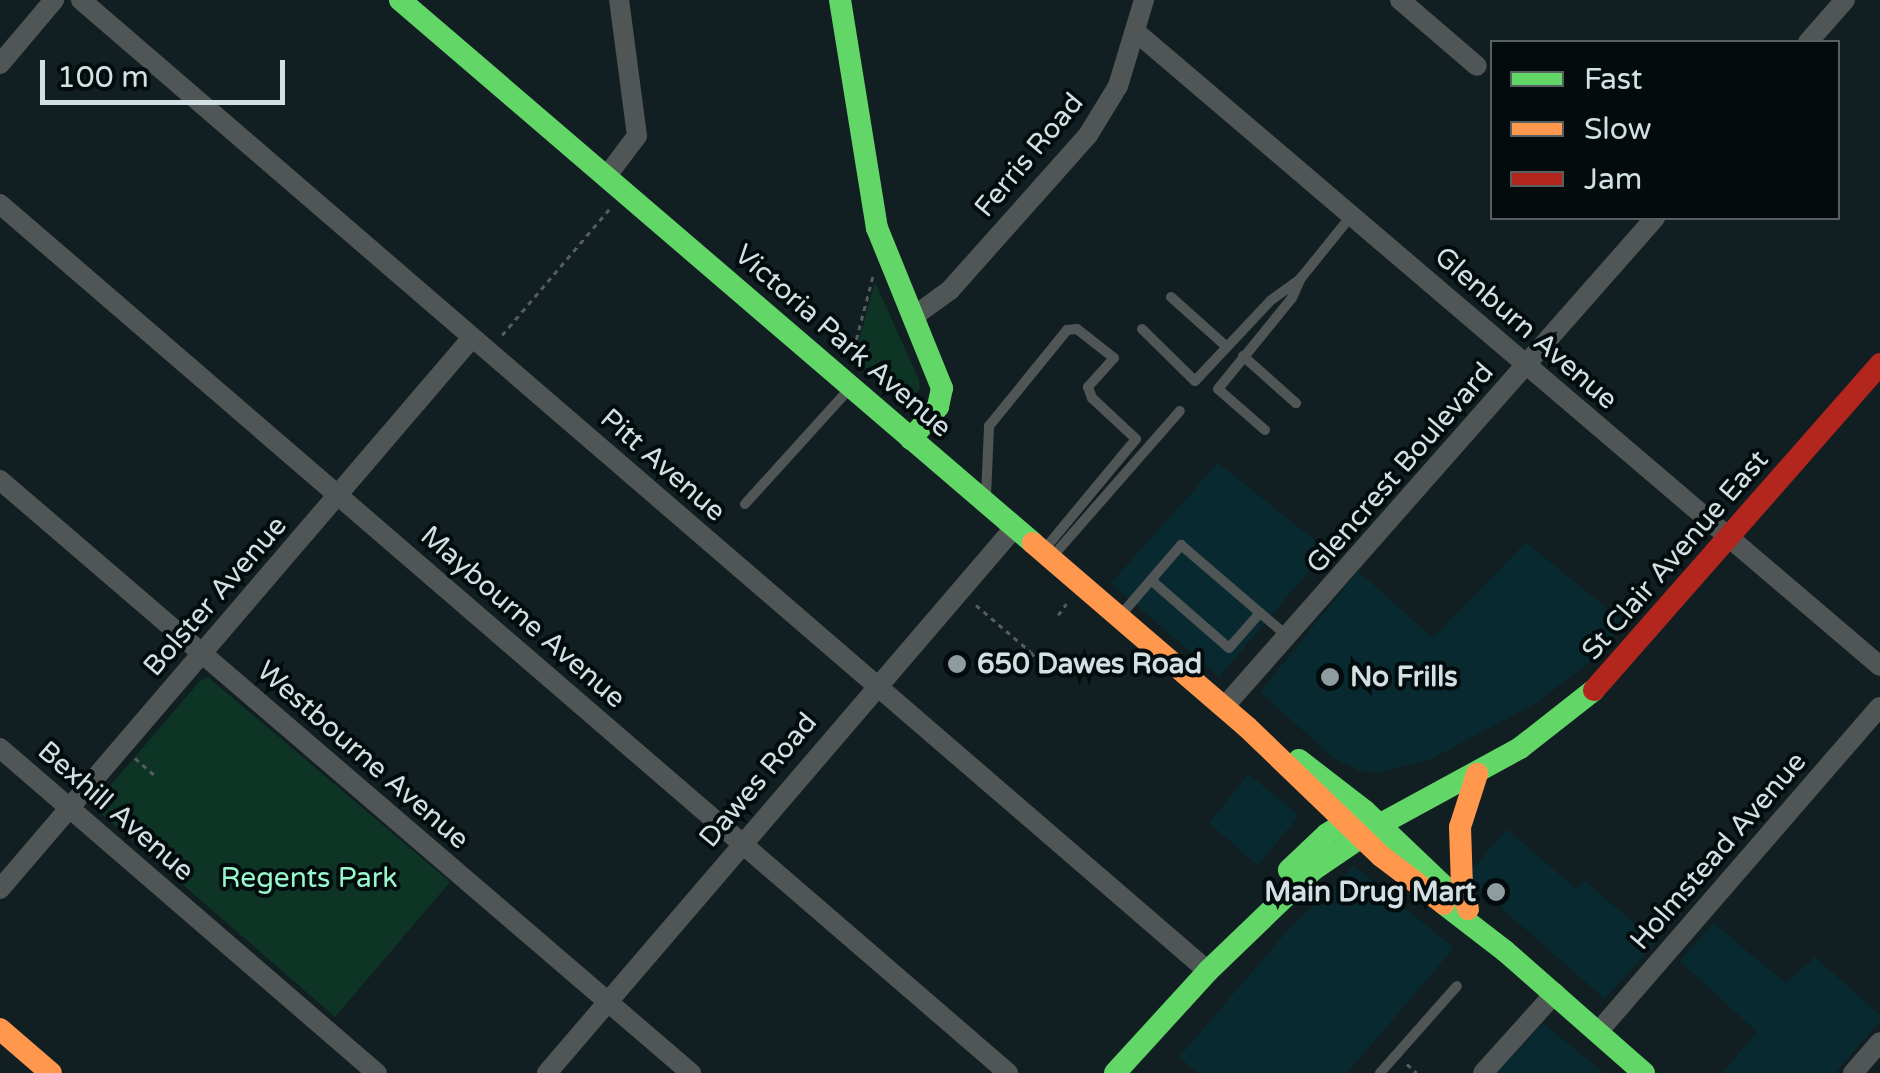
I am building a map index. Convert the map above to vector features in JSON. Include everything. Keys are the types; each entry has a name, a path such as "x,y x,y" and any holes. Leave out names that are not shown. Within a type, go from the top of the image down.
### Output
{"main road":[{"name":"Victoria Park Avenue","path":"400,0 1224,707 1306,764 1450,914 1556,992 1644,1073"},
{"path":"840,0 877,228 938,374 942,395 936,410 911,439"},
{"name":"St Clair Avenue East","path":"1115,1073 1208,972 1362,824 1520,748 1602,684 1880,364"},
{"path":"1468,909 1462,887 1460,827 1485,768"},
{"name":"Victoria Park Avenue","path":"1362,824 1468,909 1505,951"},
{"path":"0,1029 50,1073"}],"street":[{"path":"0,64 54,0"},
{"name":"Pitt Avenue","path":"82,0 1208,972"},
{"path":"606,177 634,143 638,126 620,0"},
{"name":"Ferris Road","path":"912,317 950,290 1088,134 1118,86 1144,0"},
{"path":"1400,0 1477,66"},
{"path":"1810,40 1845,0"},
{"name":"Glenburn Avenue","path":"1136,32 1880,666"},
{"name":"Maybourne Avenue","path":"0,204 1008,1073"},
{"name":"Glencrest Boulevard","path":"1224,707 1652,220"},
{"name":"Bolster Avenue","path":"0,889 338,495 480,344"},
{"name":"Westbourne Avenue","path":"0,480 691,1073"},
{"name":"Dawes Road","path":"547,1073 1014,527"},
{"name":"Holmstead Avenue","path":"1598,1032 1880,707"},
{"name":"Bexhill Avenue","path":"0,748 377,1073"},
{"path":"1482,1073 1556,992"},
{"path":"1853,1073 1880,1042"}],"lane":[{"path":"1142,329 1196,381 1270,301 1301,278 1352,215"},
{"path":"1265,430 1218,389 1292,298 1301,278"},
{"path":"1171,297 1228,347"},
{"path":"986,502 989,426 1067,330 1076,329 1114,358 1088,387 1092,398 1136,439 1047,554"},
{"path":"1243,356 1296,404"},
{"path":"745,504 850,387"},
{"path":"1047,554 1180,411"},
{"path":"1119,617 1181,545 1288,637"},
{"path":"1150,580 1229,648 1260,613"},
{"path":"1380,1073 1457,986"}],"path":[{"path":"480,344 610,208"},
{"path":"850,360 873,273"},
{"path":"960,591 1032,652 1046,673"},
{"path":"1058,615 1068,603"},
{"path":"121,746 156,776"}],"shaded area":[{"path":"1218,463 1327,550 1219,677 1111,583"},
{"path":"1526,542 1625,623 1599,655 1538,702 1431,759 1377,773 1360,771 1335,759 1260,692 1358,571 1433,638"},
{"path":"1248,774 1299,815 1258,866 1209,823"},
{"path":"1507,829 1576,889 1584,880 1656,942 1605,999 1466,877"},
{"path":"1354,866 1454,948 1347,1073 1198,1073 1179,1057 1289,929"},
{"path":"1713,923 1786,983 1815,957 1880,1015 1880,1021 1835,1073 1722,1073 1757,1032 1680,961"},
{"path":"1543,1023 1604,1073 1497,1073"}],"green space":[{"path":"875,282 919,380 920,389 913,397 893,391 854,358"},
{"name":"Regents Park","path":"208,677 450,882 335,1017 96,809 98,800 200,681"}],"traffic: fast":[{"path":"400,0 1033,543"},
{"path":"840,0 877,228 942,388 938,407 911,439"},
{"path":"1115,1073 1208,971 1313,870 1379,825 1520,748 1594,690"},
{"path":"1299,760 1365,811 1447,889"},
{"path":"1289,870 1327,834 1356,816"},
{"path":"1444,904 1505,951 1644,1073"}],"traffic: slow":[{"path":"1033,543 1247,727 1381,856 1444,904"},
{"path":"1468,909 1462,887 1460,827 1477,774"},
{"path":"0,1029 51,1073"}],"traffic: jam":[{"path":"1594,690 1880,364"}],"place":[{"name":"650 Dawes Road","path":"957,664"},
{"name":"No Frills","path":"1330,677"},
{"name":"Main Drug Mart","path":"1496,892"}]}
